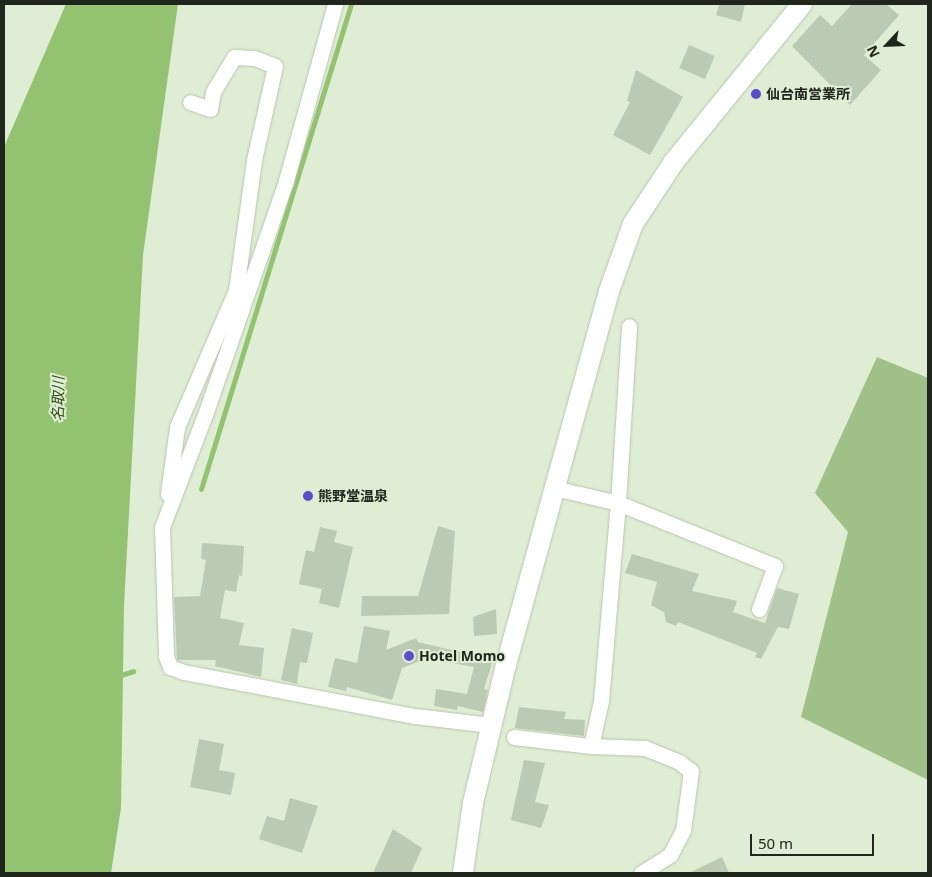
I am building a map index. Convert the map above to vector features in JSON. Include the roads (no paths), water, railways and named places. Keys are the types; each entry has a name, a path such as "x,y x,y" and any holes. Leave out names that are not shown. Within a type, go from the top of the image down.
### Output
{"street":[{"path":"335,4 286,181 206,412 162,527 166,656 170,666 221,679 415,716 490,725"},
{"path":"463,873 473,803 490,725 609,291 634,224 673,163 802,4"},
{"path":"164,520 177,427 236,290 254,160 275,66 254,58 234,57 224,69 213,92 210,109 190,102"},
{"path":"591,746 602,701 618,503 629,326"},
{"path":"554,488 618,503 775,566 759,609"},
{"path":"514,737 591,746 645,748 679,762 691,771 683,830 670,855 641,873"}],"water":[{"name":"名取川","path":"66,4 178,4 143,255 124,606 121,808 111,873 4,873 4,147"}],"waterway":[{"path":"201,489 351,4"},
{"path":"118,676 133,671"}],"place":[{"name":"仙台南営業所","path":"756,94"},
{"name":"熊野堂温泉","path":"308,496"},
{"name":"Hotel Momo","path":"409,656"}]}
